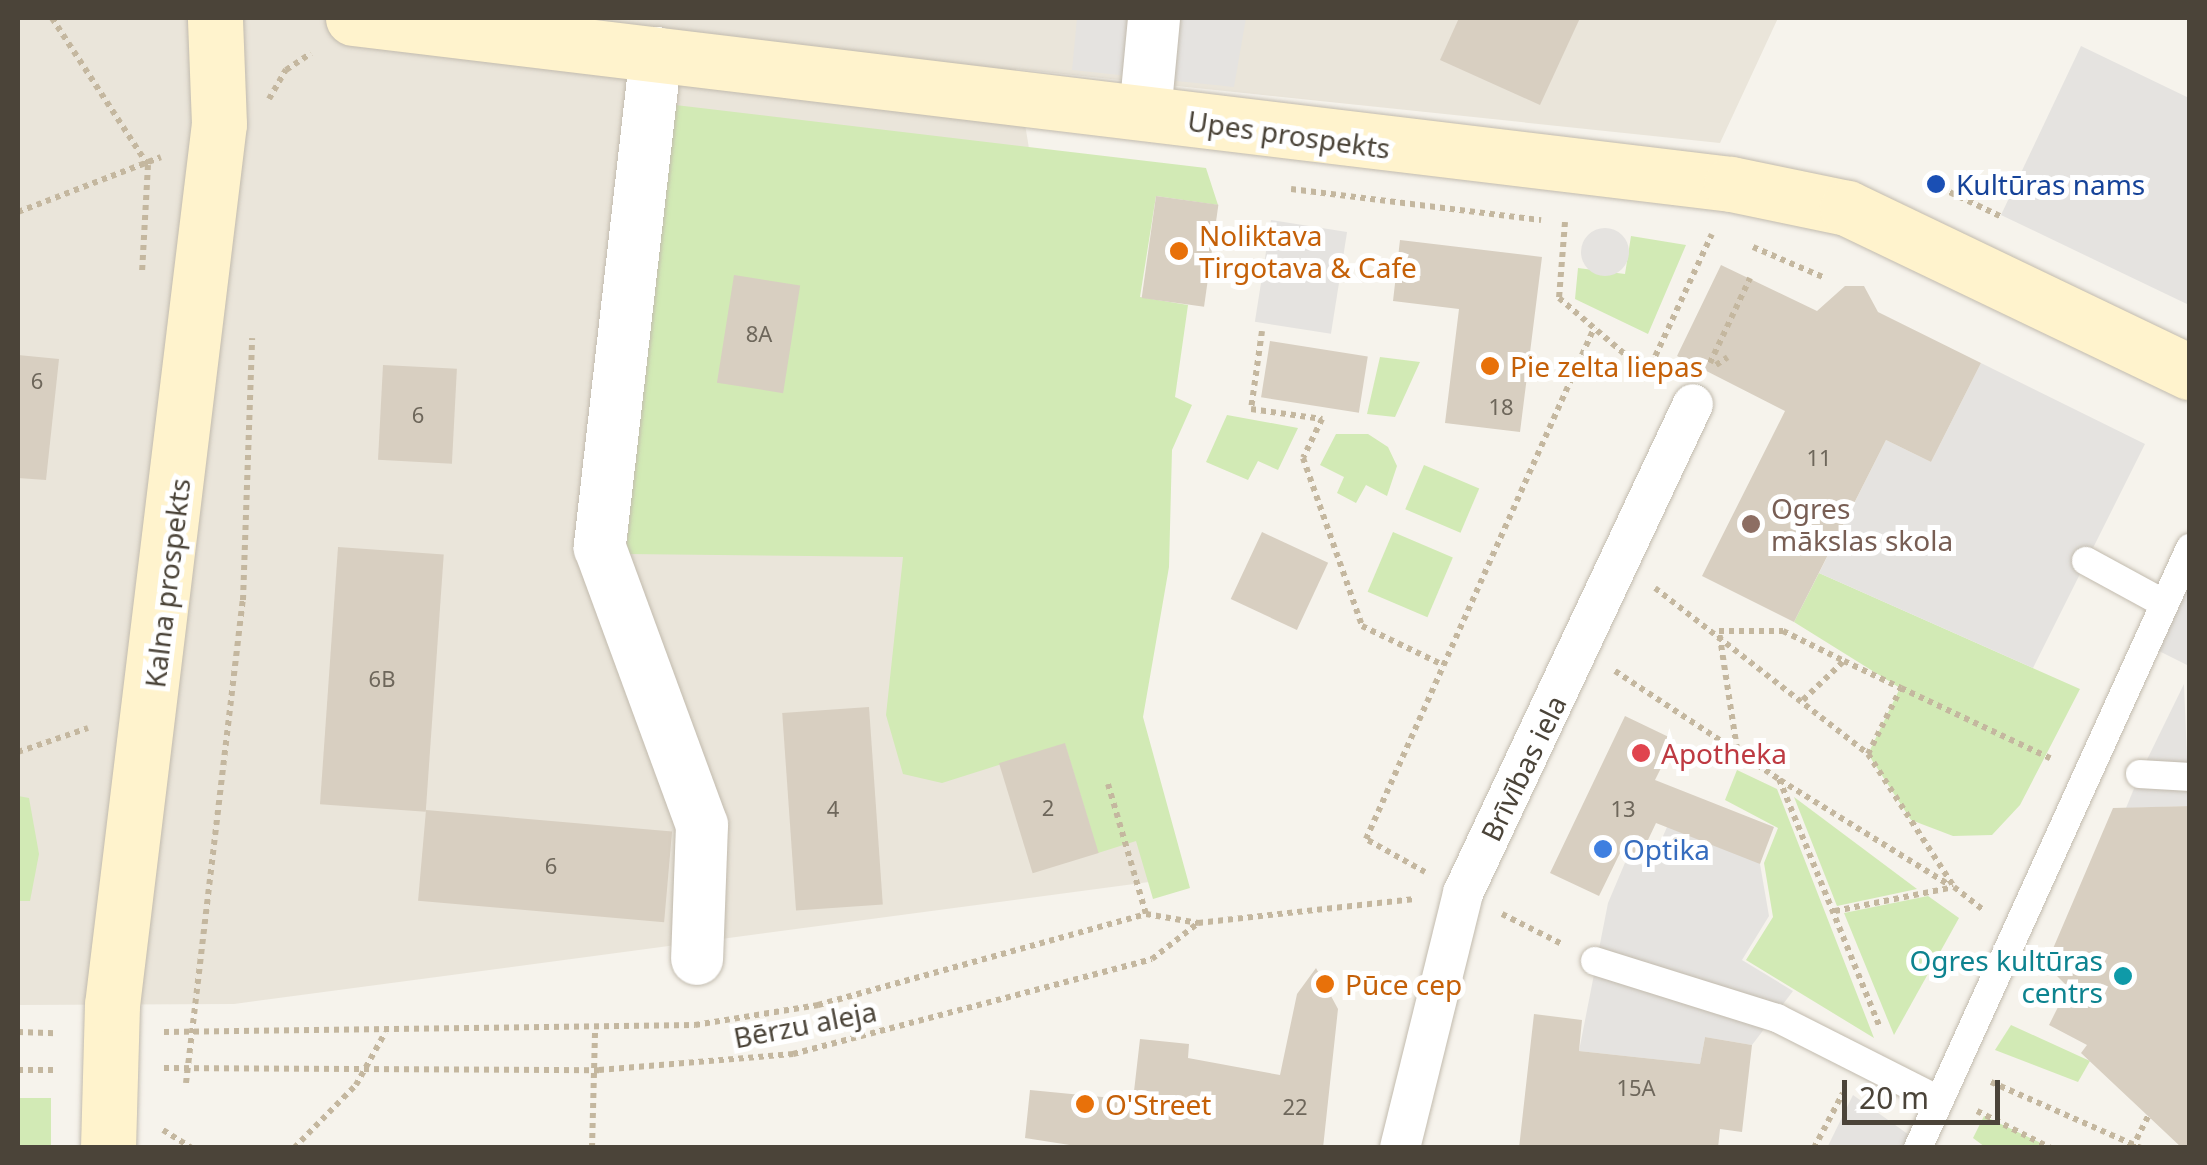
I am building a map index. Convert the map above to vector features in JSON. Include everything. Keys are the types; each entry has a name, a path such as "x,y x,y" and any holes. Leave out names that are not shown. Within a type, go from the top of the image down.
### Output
{"main road":[{"name":"Kalna prospekts","path":"108,1148 112,1005 219,124 215,18"},
{"name":"Upes prospekts","path":"354,18 1731,184 1847,208 2190,372"}],"street":[{"path":"1145,114 1154,18"},
{"path":"656,53 600,548 702,825 696,959"},
{"name":"Brīvības iela","path":"1400,1148 1463,894 1700,388"}],"lane":[{"path":"1918,1148 1949,1070 2088,763 2190,548"},
{"path":"2086,561 2163,603"},
{"path":"2140,774 2190,777"},
{"path":"1594,961 1777,1018 1937,1098"}],"path":[{"path":"52,18 148,165 140,290"},
{"path":"276,114 278,95"},
{"path":"18,212 148,165 219,124"},
{"path":"1566,222 1559,298 1594,328 1700,388 1750,278"},
{"path":"186,1082 250,529 253,316"},
{"path":"1594,328 1366,840 1594,961"},
{"path":"1262,331 1251,409 1322,419 1303,458 1362,626 1442,665"},
{"path":"1618,566 1719,631 1868,754 1954,887"},
{"path":"1719,631 1783,631 2044,758 2088,763"},
{"path":"1719,631 1737,750"},
{"path":"1578,654 1646,685 1780,779 1954,887 2011,933"},
{"path":"1803,700 1844,661"},
{"path":"1868,754 1900,688"},
{"path":"86,746 91,708"},
{"path":"18,752 88,728"},
{"path":"1780,779 1885,1043 2136,1146 2148,1116"},
{"path":"1108,784 1146,914"},
{"path":"1835,911 1954,887"},
{"name":"Bērzu aleja","path":"151,1068 599,1070 794,1054 981,1009 1152,959 1198,923 1463,894"},
{"path":"18,1032 62,1033 62,1018"},
{"path":"592,1148 599,1070 595,1030"},
{"path":"294,1148 365,1068 385,1033"},
{"path":"18,1070 62,1070"},
{"path":"1970,1128 1978,1110 2051,1148"}],"shaded area":[{"path":"18,18 1778,18 1720,143 1016,69 1149,882 234,1004 18,1005"},
{"path":"1077,18 1246,18 1234,87 1072,70"},
{"path":"2081,46 2189,98 2189,305 2001,215"},
{"path":"1271,220 1347,232 1331,334 1255,322"},
{"path":"1605,228 1622,235 1629,252 1622,269 1605,276 1588,269 1581,252 1588,235"},
{"path":"1981,363 2145,444 2033,668 1819,573 1886,440 1931,462"},
{"path":"2189,548 2189,666 2143,643"},
{"path":"2184,684 2189,806 2126,808 2140,774"},
{"path":"1678,802 1760,864 1769,916 1742,960 1793,991 1752,1045 1705,1037 1700,1064 1579,1051 1608,903 1627,858 1649,868"},
{"path":"1853,1095 1926,1147 1827,1148"}],"green space":[{"path":"667,104 1206,168 1218,205 1156,196 1140,297 1188,305 1175,397 1192,405 1172,450 1169,567 1143,717 1190,888 1153,899 1136,841 1098,853 1065,744 942,783 903,774 886,715 903,557 626,554"},
{"path":"1631,236 1686,245 1648,334 1575,299 1578,268 1625,274"},
{"path":"1380,357 1420,362 1395,417 1367,414"},
{"path":"1227,415 1298,428 1278,470 1258,461 1248,480 1206,462"},
{"path":"1336,434 1368,434 1388,447 1397,466 1387,496 1366,485 1356,503 1337,493 1344,477 1320,465"},
{"path":"1424,465 1479,488 1460,533 1405,509"},
{"path":"1393,532 1453,557 1427,617 1368,592"},
{"path":"1819,573 2080,689 2020,805 1992,835 1953,836 1911,820 1868,754 1900,688 1794,622"},
{"path":"1737,770 1777,789 1874,1038 1746,960 1773,917 1764,863 1778,828 1725,800"},
{"path":"18,796 29,798 39,854 30,901 18,901"},
{"path":"1794,797 1917,889 1837,906"},
{"path":"1928,896 1959,918 1894,1035 1844,913"},
{"path":"2011,1025 2090,1061 2078,1082 1995,1050"},
{"path":"18,1098 51,1098 51,1147 18,1147"},
{"path":"1984,1116 2044,1147 1985,1147 1973,1138"}],"building":[{"path":"1459,18 1580,18 1540,105 1440,60"},
{"name":"Noliktava Tirgotava & Cafe","path":"1156,196 1218,205 1204,307 1142,298"},
{"name":"Pie zelta liepas","path":"1400,240 1542,257 1520,432 1445,423 1459,309 1393,301"},
{"path":"1721,265 1817,311 1845,286 1864,286 1878,312 1981,363 1931,462 1886,440 1794,622 1702,576 1785,411 1677,356"},
{"path":"734,275 800,285 783,393 717,383"},
{"path":"1270,341 1368,356 1359,413 1261,397"},
{"path":"18,355 59,359 46,480 18,478"},
{"path":"383,365 457,369 452,464 378,460"},
{"path":"1262,532 1328,563 1297,630 1231,599"},
{"path":"338,547 444,554 426,812 320,804"},
{"path":"869,707 883,905 796,911 782,713"},
{"path":"1625,716 1675,740 1655,780 1774,827 1760,864 1656,823 1639,859 1621,851 1599,896 1550,873"},
{"path":"1065,743 1099,853 1033,873 999,763"},
{"name":"Ogres kultūras centrs","path":"2190,806 2190,1148 2182,1148 2081,1053 2087,1045 2049,1025 2068,987 2046,965 2113,808"},
{"path":"426,810 672,832 664,922 418,901"},
{"path":"1316,968 1338,1009 1323,1148 1089,1148 1025,1138 1030,1090 1133,1100 1140,1039 1189,1044 1188,1058 1280,1075 1297,994"},
{"path":"1534,1014 1582,1020 1579,1051 1700,1064 1705,1037 1752,1045 1742,1132 1720,1129 1718,1148 1519,1148"}],"place":[{"name":"Kultūras nams","path":"1936,184"},
{"name":"Noliktava Tirgotava & Cafe","path":"1179,251"},
{"name":"Pie zelta liepas","path":"1490,366"},
{"name":"Ogres mākslas skola","path":"1751,524"},
{"name":"Apotheka","path":"1641,753"},
{"name":"Optika","path":"1603,849"},
{"name":"Ogres kultūras centrs","path":"2123,976"},
{"name":"Pūce cep","path":"1325,984"},
{"name":"O'Street","path":"1085,1104"}]}
